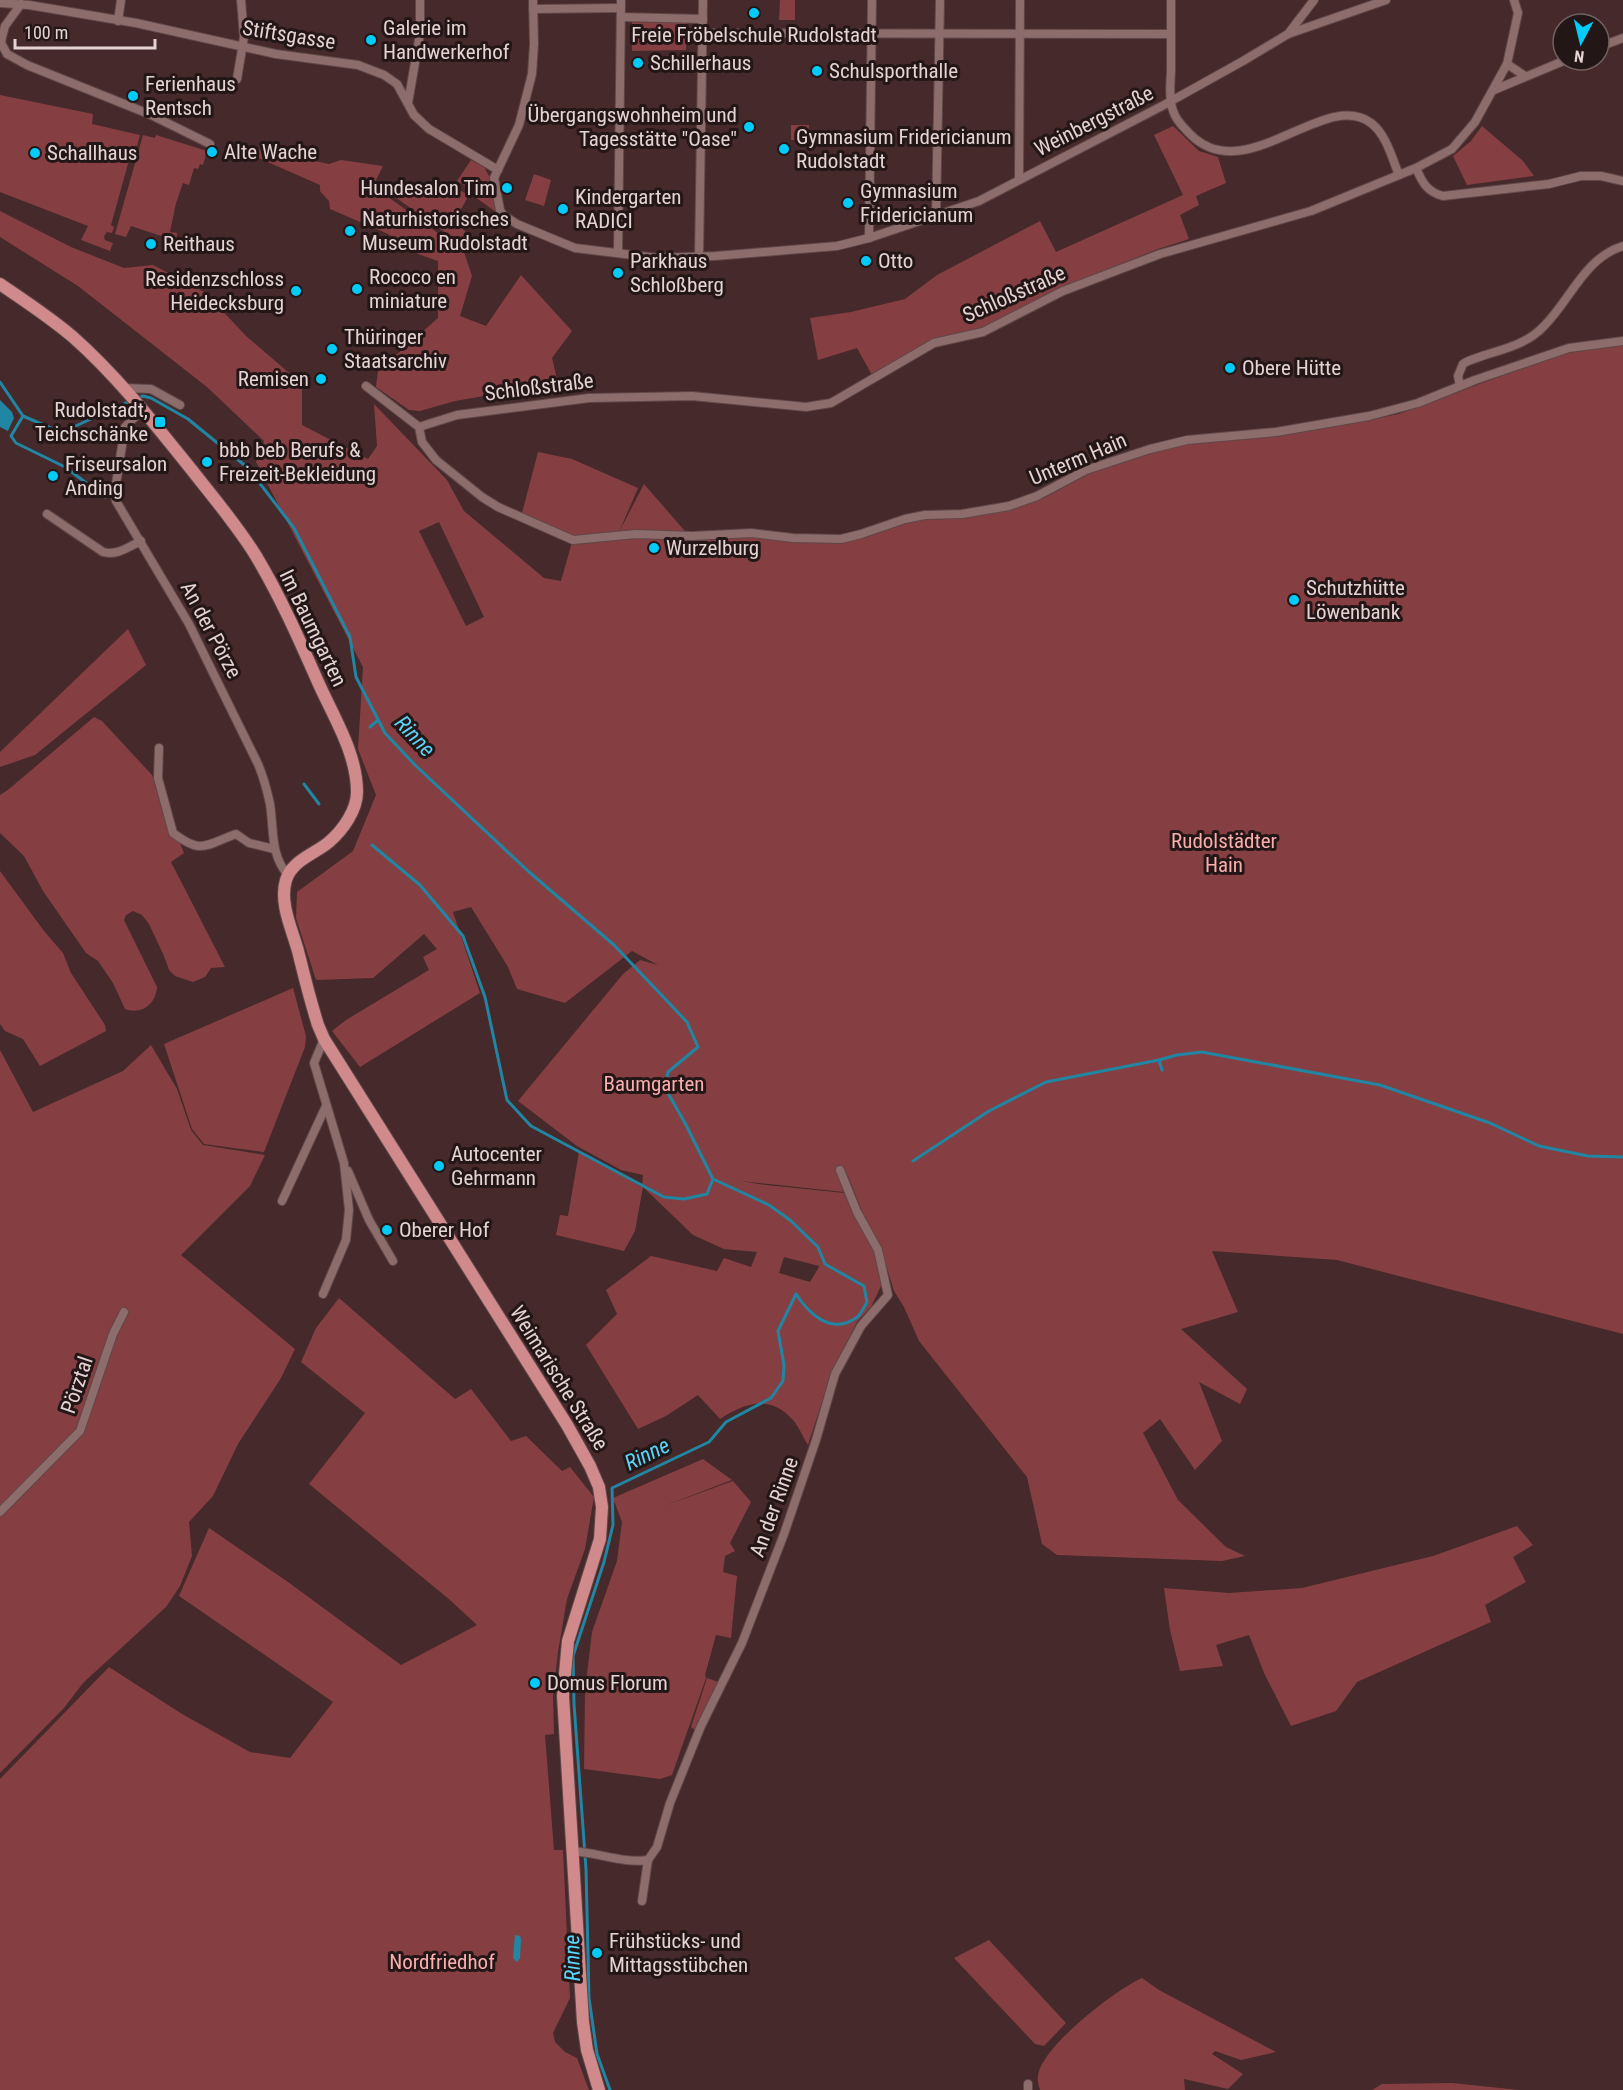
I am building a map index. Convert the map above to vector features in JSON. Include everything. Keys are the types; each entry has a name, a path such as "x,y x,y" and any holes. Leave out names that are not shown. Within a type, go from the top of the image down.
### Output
{"main road":[{"name":"Im Baumgarten","path":"0,284 70,334 127,392 217,502 256,556 303,650 354,766 357,793 356,801 344,826 329,842 297,864 288,875"},
{"name":"Weimarische Straße","path":"288,875 285,888 286,911 324,1039 567,1425 585,1455 599,1487 602,1507 600,1539 580,1600 565,1657 563,1696 580,1851 583,2022 587,2050 599,2090"}],"street":[{"path":"118,21 121,0"},
{"path":"237,79 243,46 241,0"},
{"path":"408,103 420,34 420,0"},
{"path":"699,256 703,0"},
{"path":"869,238 872,0"},
{"path":"936,216 940,0"},
{"path":"1019,180 1020,0"},
{"path":"1171,0 1171,102 1176,121 1201,144 1220,151 1244,149 1270,142 1324,120 1353,116 1371,123 1379,132 1399,175"},
{"name":"Weinbergstraße","path":"618,252 657,258 837,246 869,238 979,201 1171,102 1288,34 1314,0"},
{"path":"1288,34 1386,0"},
{"name":"Schloßstraße","path":"419,427 457,415 589,398 692,396 807,407 823,405 838,399 934,343 983,332 1063,291 1160,254 1311,211 1416,168 1452,149 1475,122 1507,64 1518,14 1514,0"},
{"name":"Stiftsgasse","path":"0,3 26,3 136,23 276,54 358,65 384,75 397,84 414,115 429,129 498,170"},
{"path":"26,3 5,26 1,43 8,54 27,65 149,114 210,144"},
{"path":"621,8 618,252 575,248 517,224 503,215 495,186 494,178 519,125 532,74 533,5 621,8 703,19"},
{"path":"703,33 1171,34"},
{"path":"1507,64 1525,76"},
{"path":"1494,90 1551,66"},
{"path":"1416,168 1425,186 1432,192 1443,196 1549,184 1581,176 1601,176 1623,181"},
{"path":"1460,386 1458,376 1463,364 1510,348 1536,333 1601,256 1623,246"},
{"name":"Unterm Hain","path":"419,427 422,442 436,460 482,497 498,507 573,540 636,534 692,536 751,533 794,538 841,539 925,515 962,514 1009,506 1037,496 1086,470 1150,449 1187,440 1276,432 1369,416 1418,403 1569,348 1623,341"},
{"path":"366,386 419,427"},
{"path":"127,392 151,389 180,405"},
{"name":"An der Pörze","path":"140,408 125,427 115,490 116,501 194,633 260,770 270,804 274,849 278,862 288,875"},
{"path":"47,514 103,552 111,554 141,541"},
{"path":"159,748 158,778 173,833 192,846 200,847 236,834 249,843 274,849"},
{"path":"324,1039 314,1064 326,1106 344,1162 369,1220 393,1261"},
{"path":"282,1201 326,1106"},
{"path":"323,1294 346,1240 349,1210 344,1162"},
{"name":"An der Rinne","path":"642,1901 648,1860 657,1847 670,1803 701,1726 742,1643 784,1534 816,1440 835,1374 861,1326 888,1295 878,1250 857,1212 840,1170"},
{"name":"Pörztal","path":"0,1512 80,1431 113,1334 124,1312"},
{"path":"580,1851 638,1862 648,1860"}],"green space":[{"path":"780,0 795,0 795,20 779,20"},
{"path":"632,22 687,23 686,50 632,51"},
{"path":"0,95 93,114 92,124 140,135 137,146 133,146 111,225 114,227 112,233 107,232 104,236 105,240 113,243 110,251 81,240 88,226 0,192"},
{"path":"791,125 809,125 808,140 791,140"},
{"path":"1173,126 1199,151 1218,157 1226,183 1196,196 1199,205 1180,215 1189,239 1061,288 982,328 934,339 872,375 857,348 818,360 810,318 851,312 905,299 937,275 1040,221 1056,252 1183,195 1154,135"},
{"path":"1482,126 1523,161 1534,176 1467,185 1453,156 1471,141"},
{"path":"143,135 155,138 156,135 207,151 203,165 200,164 198,169 194,168 189,185 183,183 176,203 170,232 177,233 176,241 131,226 126,237 115,234"},
{"path":"248,147 329,164 341,160 383,166 373,186 464,252 472,276 460,316 486,326 521,275 572,331 552,358 558,383 455,401 420,411 409,410 376,387 378,371 438,318 438,261 418,254 388,234 330,209 329,201 320,191 320,185 245,152"},
{"path":"471,160 484,167 489,176 496,212 475,197 476,193 457,181"},
{"path":"534,174 551,180 544,206 525,200"},
{"path":"380,183 407,191 461,191 469,195 455,220 477,245 469,252 378,185"},
{"name":"Rudolstädter Hain","path":"0,211 71,247 124,268 153,265 206,293 246,336 302,384 302,425 368,459 377,446 374,404 447,480 464,511 544,578 561,581 572,542 576,537 522,513 538,452 572,459 638,488 619,532 644,484 691,538 751,535 842,542 917,519 1017,507 1044,498 1094,471 1182,444 1349,424 1399,414 1547,359 1583,349 1623,345 1623,1334 1337,1260 1212,1251 1238,1312 1181,1329 1247,1389 1240,1404 1199,1382 1222,1441 1195,1470 1160,1419 1143,1433 1178,1500 1226,1547 1245,1556 1222,1561 1057,1555 1042,1544 1027,1477 919,1341 894,1291 881,1249 848,1176 838,1177 844,1192 740,1181 845,1193 874,1251 881,1274 881,1286 871,1307 857,1322 832,1371 808,1445 793,1420 775,1407 766,1404 748,1405 720,1419 698,1395 666,1416 638,1429 586,1345 617,1314 606,1290 651,1256 717,1271 724,1258 751,1267 757,1252 724,1249 693,1235 643,1187 635,1231 624,1251 556,1235 560,1215 568,1216 579,1152 642,1187 643,1175 621,1170 577,1146 518,1101 623,974 640,960 658,965 632,951 565,1003 517,989 508,967 471,907 453,912 480,993 360,1067 332,1031 346,1020 429,970 423,957 437,949 424,934 373,978 316,980 296,918 297,892 353,851 376,795 358,749 363,667 256,462 264,441 207,387 78,286 0,237","holes":["439,522 484,617 466,626 419,531","784,1257 819,1266 819,1267 810,1282 779,1273"]},
{"path":"128,629 146,665 35,755 0,767 0,752"},
{"path":"94,717 102,721 152,775 184,853 171,862 225,967 211,968 205,977 193,982 175,976 169,970 149,924 142,915 133,911 126,915 124,920 157,987 151,1003 137,1010 125,1009 113,983 98,961 86,953 43,891 24,856 0,833 0,795"},
{"path":"0,871 63,953 71,973 105,1025 106,1031 40,1066 23,1039 5,1031 0,1024"},
{"path":"293,988 306,1036 305,1047 264,1152 204,1144 192,1129 164,1044"},
{"path":"151,1045 177,1089 191,1130 203,1145 265,1155 250,1186 181,1255 295,1349 281,1378 238,1444 213,1496 189,1522 192,1556 180,1586 166,1607 83,1683 64,1708 0,1773 0,1050 33,1112 123,1071"},
{"name":"Nordfriedhof","path":"339,1298 455,1399 471,1389 511,1441 526,1436 562,1471 570,1467 594,1497 585,1549 567,1599 558,1652 553,1697 554,1734 545,1735 554,1850 563,1850 570,1998 553,2033 555,2042 565,2052 577,2058 589,2090 0,2090 0,1779 109,1667 182,1714 250,1752 290,1758 333,1702 179,1596 209,1528 288,1582 401,1665 477,1625 309,1484 365,1413 301,1362 316,1328"},
{"path":"703,1459 732,1480 664,1506 733,1481 751,1502 730,1543 735,1551 725,1556 723,1572 737,1576 731,1638 716,1635 706,1678 672,1775 660,1779 584,1769 585,1691 592,1632 617,1561 622,1522 613,1498"},
{"path":"1517,1526 1533,1545 1513,1557 1526,1582 1485,1605 1491,1622 1357,1682 1336,1711 1291,1726 1265,1675 1249,1635 1216,1645 1223,1666 1180,1671 1170,1630 1164,1588 1229,1593 1302,1588 1433,1556"},
{"path":"707,1678 721,1683 695,1730 691,1727"},
{"path":"989,1940 1066,2023 1044,2046 1035,2044 954,1958"},
{"path":"1142,1978 1159,1990 1276,2052 1241,2060 1215,2051 1212,2054 1243,2074 1228,2089 1184,2079 1185,2090 1040,2090 1038,2078 1042,2064 1065,2035 1115,1994"},
{"path":"1452,2083 1519,2090 1372,2090 1382,2084"}],"water":[{"path":"0,400 12,412 14,418 8,431 0,427"},
{"path":"515,1935 520,1936 521,1939 520,1958 517,1962 513,1958"}],"waterway":[{"name":"Rinne","path":"0,382 23,416 53,429 67,430 130,401"},
{"name":"Rinne","path":"136,399 143,396 151,398 188,419 248,468 294,528 350,637 356,677 385,733 415,765 528,871 614,945 687,1022 698,1047 668,1072 665,1088 713,1179 769,1205 790,1220 818,1247 825,1264 864,1286 867,1302 861,1313 847,1323 829,1323 822,1320 807,1309 796,1294 778,1331 784,1365 783,1381 771,1398 726,1422 709,1442 612,1488 613,1525 604,1562 573,1656 574,1704 586,1869 589,1998 597,2054 610,2090"},
{"name":"Rinne","path":"23,416 11,436 16,443 65,467 105,497"},
{"path":"370,727 378,720"},
{"name":"Rinne","path":"304,784 319,804"},
{"name":"Rinne","path":"372,845 420,885 463,936 485,997 507,1100 531,1126 664,1197 684,1199 707,1194 713,1179"},
{"path":"913,1161 989,1111 1046,1082 1202,1052 1380,1085 1490,1123 1539,1146 1588,1156 1623,1157"},
{"path":"1159,1060 1162,1070"}],"place":[{"name":"Freie Fröbelschule Rudolstadt","path":"754,13"},
{"name":"Galerie im Handwerkerhof","path":"371,40"},
{"name":"Schillerhaus","path":"638,63"},
{"name":"Schulsporthalle","path":"817,71"},
{"name":"Ferienhaus Rentsch","path":"133,96"},
{"name":"Übergangswohnheim und Tagesstätte \"Oase\"","path":"749,127"},
{"name":"Gymnasium Fridericianum Rudolstadt","path":"784,149"},
{"name":"Alte Wache","path":"212,152"},
{"name":"Schallhaus","path":"35,153"},
{"name":"Hundesalon Tim","path":"507,188"},
{"name":"Gymnasium Fridericianum","path":"848,203"},
{"name":"Kindergarten RADICI","path":"563,209"},
{"name":"Naturhistorisches Museum Rudolstadt","path":"350,231"},
{"name":"Reithaus","path":"151,244"},
{"name":"Otto","path":"866,261"},
{"name":"Parkhaus Schloßberg","path":"618,273"},
{"name":"Rococo en miniature","path":"357,289"},
{"name":"Residenzschloss Heidecksburg","path":"296,291"},
{"name":"Thüringer Staatsarchiv","path":"332,349"},
{"name":"Obere Hütte","path":"1230,368"},
{"name":"Remisen","path":"321,379"},
{"name":"Rudolstadt, Teichschänke","path":"160,422"},
{"name":"bbb beb Berufs & Freizeit-Bekleidung","path":"207,462"},
{"name":"Friseursalon Anding","path":"53,476"},
{"name":"Wurzelburg","path":"654,548"},
{"name":"Schutzhütte Löwenbank","path":"1294,600"},
{"name":"Autocenter Gehrmann","path":"439,1166"},
{"name":"Oberer Hof","path":"387,1230"},
{"name":"Domus Florum","path":"535,1683"},
{"name":"Frühstücks- und Mittagsstübchen","path":"597,1953"}],"park label":[{"name":"Baumgarten","path":"654,1084"}]}
